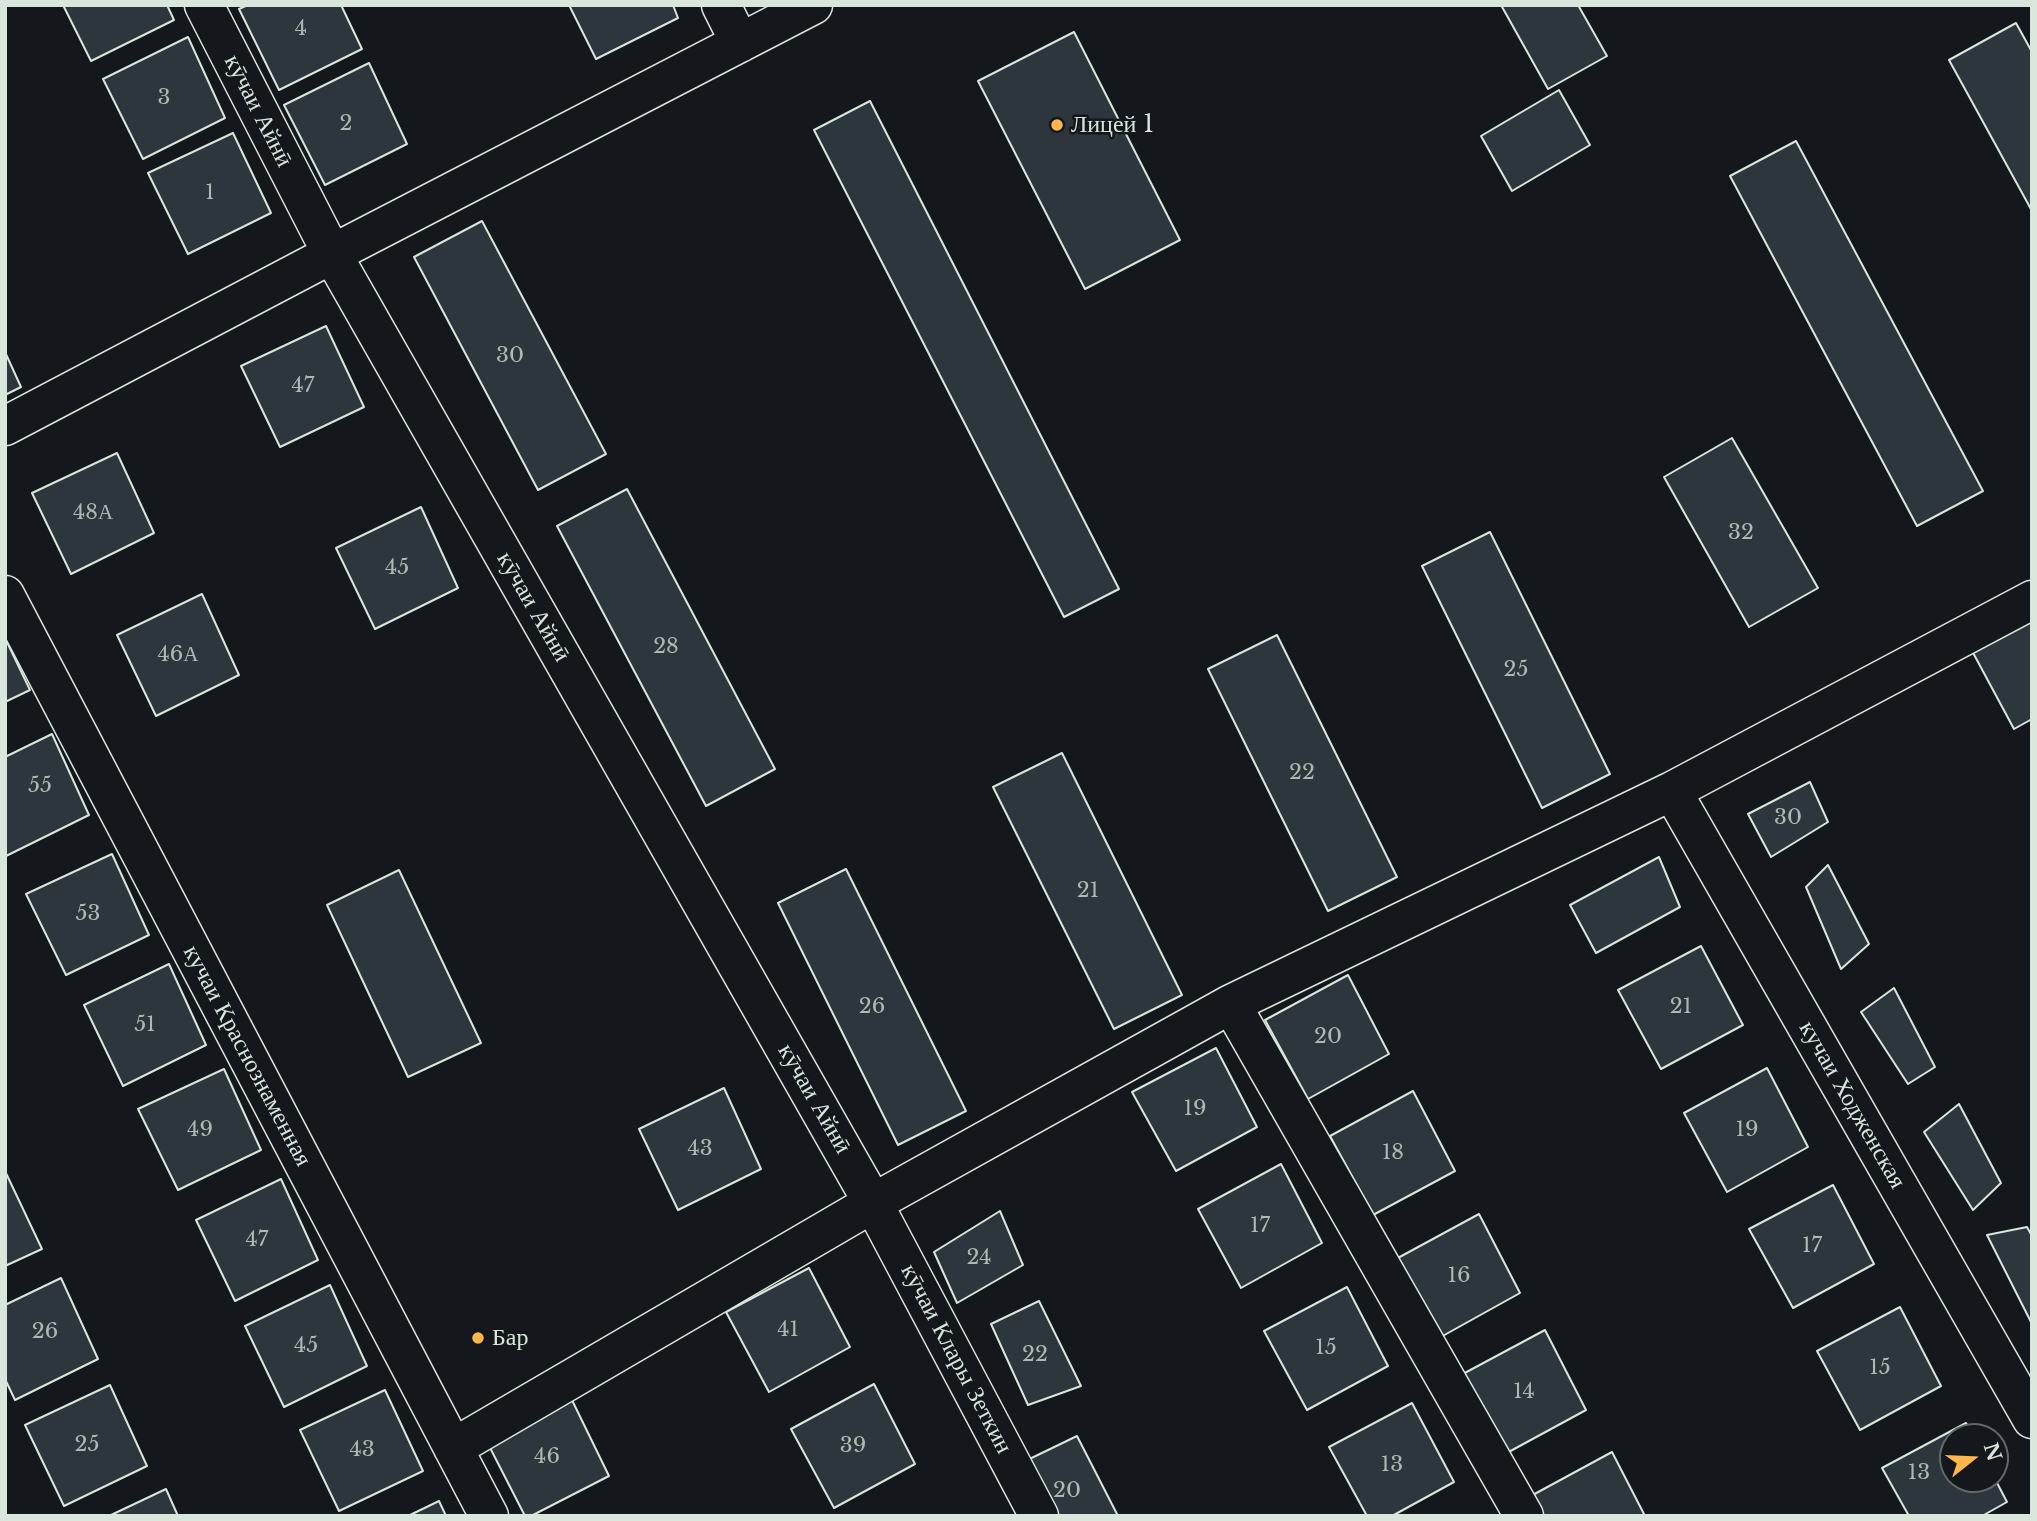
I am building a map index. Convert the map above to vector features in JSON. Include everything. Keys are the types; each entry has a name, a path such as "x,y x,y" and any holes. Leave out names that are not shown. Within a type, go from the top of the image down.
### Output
{"street":[{"name":"кӯчаи Айнӣ","path":"204,5 331,254 873,1203"},
{"path":"721,5 740,43"},
{"path":"5,426 813,5"},
{"name":"кучаи Краснознаменная","path":"5,595 489,1516"},
{"path":"453,1448 873,1203 1231,1004 1672,791 2032,600"},
{"name":"кучаи Ходженская","path":"1672,791 2032,1419"},
{"path":"1231,1004 1524,1516"},
{"name":"кӯчаи Клары Зеткин","path":"873,1203 1039,1516"}],"building":[{"path":"63,5 167,5 174,20 91,61"},
{"path":"248,5 341,5 362,49 279,90 239,9"},
{"path":"569,5 673,5 678,18 596,59"},
{"path":"1501,5 1578,5 1607,56 1548,89"},
{"path":"2016,23 2032,52 2032,211 1949,60"},
{"path":"1074,32 1180,240 1085,289 978,81"},
{"path":"188,37 225,118 143,159 103,79"},
{"path":"369,63 407,144 325,185 284,105"},
{"path":"1559,90 1590,145 1512,191 1481,136"},
{"path":"870,101 1119,589 1064,617 814,130"},
{"path":"233,133 271,213 188,254 148,173"},
{"path":"1796,141 1983,491 1917,526 1730,176"},
{"path":"482,221 606,454 538,490 414,257"},
{"path":"326,326 364,407 280,447 241,366"},
{"path":"5,352 21,387 5,395"},
{"path":"1732,438 1818,588 1749,627 1664,477"},
{"path":"117,453 154,533 71,574 32,493"},
{"path":"627,489 775,769 706,806 557,526"},
{"path":"421,507 458,588 375,629 336,548"},
{"path":"1490,532 1610,774 1542,808 1422,566"},
{"path":"202,594 239,675 156,716 117,635"},
{"path":"2032,617 2032,719 2014,729 1971,649"},
{"path":"1277,635 1397,877 1328,911 1208,669"},
{"path":"5,638 30,690 5,702"},
{"path":"52,734 89,815 6,856 5,757"},
{"path":"1062,753 1182,995 1114,1029 993,787"},
{"path":"1810,782 1828,822 1771,857 1748,814"},
{"path":"112,854 149,935 66,975 26,894"},
{"path":"1659,857 1680,907 1596,953 1570,905"},
{"path":"1828,865 1869,944 1841,969 1806,887"},
{"path":"846,869 966,1111 898,1145 778,903"},
{"path":"399,870 481,1043 408,1077 327,905"},
{"path":"1701,946 1743,1025 1661,1069 1618,990"},
{"path":"169,964 206,1045 123,1086 84,1005"},
{"path":"1348,975 1389,1054 1308,1099 1265,1020"},
{"path":"1894,988 1935,1067 1908,1084 1861,1012"},
{"path":"1216,1048 1257,1127 1176,1171 1132,1092"},
{"path":"1767,1068 1808,1147 1727,1192 1684,1113"},
{"path":"224,1069 261,1150 178,1190 138,1109"},
{"path":"724,1088 761,1169 678,1210 639,1129"},
{"path":"1413,1091 1455,1171 1373,1215 1330,1136"},
{"path":"1959,1104 2001,1183 1973,1210 1924,1132"},
{"path":"1281,1164 1322,1243 1241,1288 1198,1209"},
{"path":"5,1171 42,1249 5,1266"},
{"path":"281,1179 318,1260 235,1301 196,1220"},
{"path":"1833,1185 1874,1264 1793,1308 1749,1229"},
{"path":"1000,1211 1023,1265 957,1303 934,1252"},
{"path":"1479,1214 1520,1293 1439,1338 1396,1259"},
{"path":"2027,1227 2032,1236 2032,1324 1987,1235"},
{"path":"809,1268 850,1347 769,1392 726,1312"},
{"path":"61,1278 98,1359 15,1400 5,1379 5,1305"},
{"path":"330,1285 367,1366 284,1407 245,1326"},
{"path":"1347,1287 1388,1366 1307,1410 1264,1331"},
{"path":"1039,1301 1081,1386 1028,1405 991,1324"},
{"path":"1900,1307 1941,1386 1860,1430 1817,1351"},
{"path":"1545,1330 1586,1410 1505,1454 1461,1375"},
{"path":"874,1384 915,1464 834,1508 791,1429"},
{"path":"110,1385 147,1466 64,1506 25,1425"},
{"path":"385,1390 423,1471 339,1511 300,1430"},
{"path":"570,1396 609,1476 531,1516 525,1516 485,1438"},
{"path":"1412,1403 1454,1482 1392,1516 1367,1516 1329,1447"},
{"path":"1077,1436 1118,1516 1043,1516 1015,1466"},
{"path":"1939,1437 1939,1493 2002,1493 2007,1502 1982,1516 1909,1516 1882,1468"},
{"path":"1612,1452 1645,1516 1539,1516 1529,1497"},
{"path":"166,1489 178,1516 109,1516"},
{"path":"439,1501 446,1516 408,1516"}],"place":[{"name":"Лицей 1","path":"1057,125"},
{"name":"Бар","path":"478,1338"}]}
